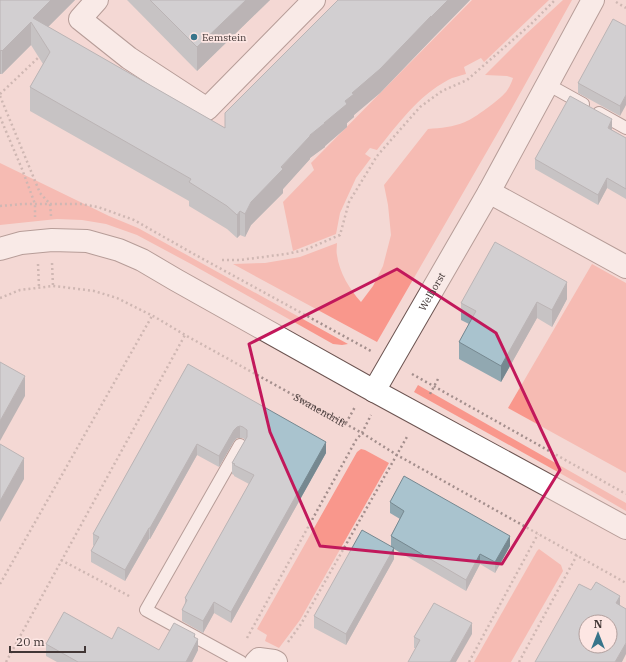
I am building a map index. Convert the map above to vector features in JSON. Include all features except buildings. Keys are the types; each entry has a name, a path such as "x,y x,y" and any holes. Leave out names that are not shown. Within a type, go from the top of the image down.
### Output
{"street":[{"path":"97,0 80,19 129,58 207,109 314,0"},
{"name":"Welhorst","path":"374,391 489,192 548,84 604,1"},
{"path":"489,192 626,267"},
{"path":"0,249 21,243 44,241 87,241 119,250 156,268 374,391 626,528"},
{"path":"244,661 260,659 274,661 281,653"}],"lane":[{"path":"548,84 626,128"},
{"path":"240,445 146,610 244,661"}],"path":[{"path":"222,260 240,260 305,250 340,235 349,202 378,156 420,107 442,91 467,80 530,25 554,0"},
{"path":"604,1 626,8"},
{"path":"39,288 50,204 40,193 0,95 40,56"},
{"path":"0,116 35,204 53,286"},
{"name":"Swanendrift","path":"0,298 20,290 53,286 94,291 117,298 362,433 397,455 626,583"},
{"path":"0,584 152,316"},
{"path":"6,662 185,335"},
{"path":"391,362 626,494"},
{"path":"244,661 356,440 362,433"},
{"path":"281,653 302,624 409,433"},
{"path":"469,662 538,534"},
{"path":"519,662 577,555"},
{"path":"61,560 134,598 146,610"}],"highlighted area":[{"path":"397,269 496,333 560,470 502,564 320,546 270,432 249,344"}],"shaded area":[{"path":"472,0 549,0 484,62 481,58 464,67 466,74 450,79 427,94 409,111 377,150 370,148 365,154 371,158 356,178 340,213 336,234 293,251 283,202 314,170 311,163"},
{"path":"563,0 572,0 512,108 377,342 233,264 265,263 300,257 337,243 337,254 340,268 349,286 361,302 373,286 383,266 391,235 384,185 428,129 442,128 465,122 475,117 498,100 506,92 513,78 507,76 485,75"},
{"path":"0,163 109,216 138,228 348,344 333,344 137,235 106,224 82,220 57,219 0,225"},
{"path":"592,264 626,283 626,473 508,408"},
{"path":"418,385 626,503 626,511 414,392"},
{"path":"361,449 389,463 300,620 279,648 265,641 267,635 257,629 357,452"},
{"path":"539,549 561,565 563,571 511,662 474,662 537,551"}],"place":[{"name":"Eemstein","path":"194,37"}]}
